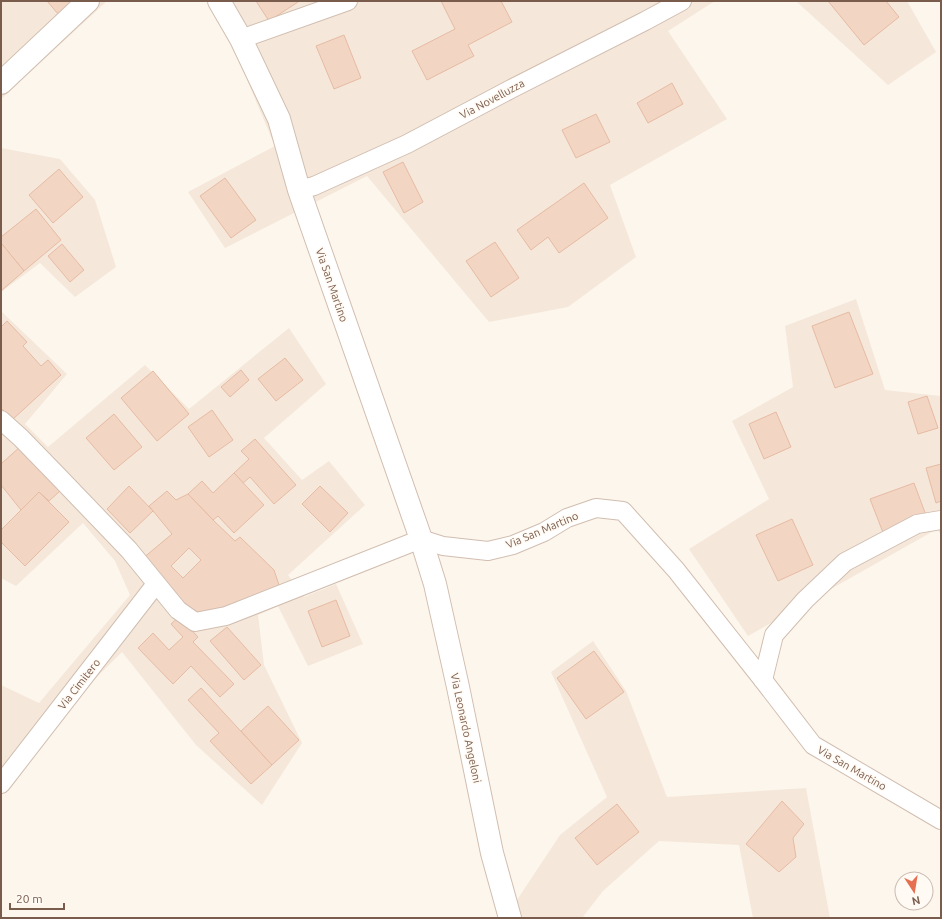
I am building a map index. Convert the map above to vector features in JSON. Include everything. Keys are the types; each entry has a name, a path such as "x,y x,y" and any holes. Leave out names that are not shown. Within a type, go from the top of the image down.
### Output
{"street":[{"path":"1,83 88,1"},
{"name":"Via San Martino","path":"219,1 241,39 279,119 299,190 421,539 442,546 488,551 513,545 544,532 567,518 596,508 623,511 676,570 764,680 813,745 941,820"},
{"path":"241,39 348,1"},
{"name":"Via Novelluzza","path":"299,190 314,186 407,144 682,1"},
{"path":"1,420 58,475 123,544 178,610 195,622 226,616 421,539"},
{"path":"764,680 774,635 805,600 846,562 917,524 941,520"},
{"name":"Via Leonardo Angeloni","path":"421,539 435,584 492,853 510,918"},
{"name":"Via Cimitero","path":"1,784 156,584"}],"shaded area":[{"path":"1,1 107,1 1,99"},
{"path":"211,1 715,1 668,31 727,119 610,185 636,257 568,307 489,322 367,176 225,248 188,192 275,146 230,40"},
{"path":"796,1 907,1 936,52 888,85"},
{"path":"1,148 60,159 95,200 116,267 75,297 40,263 1,292"},
{"path":"856,299 885,390 941,396 941,535 937,529 748,636 689,549 769,499 732,421 793,387 785,326"},
{"path":"1,311 67,374 25,424 48,447 145,365 189,409 289,328 326,384 264,438 302,480 329,461 365,505 288,575 304,597 336,584 363,644 308,666 278,606 258,615 264,665 302,743 262,805 196,745 122,652 1,773 1,685 39,703 130,595 115,561 83,523 16,586 1,578"},
{"path":"593,641 626,691 667,797 806,788 830,918 753,918 739,845 659,841 603,891 582,918 505,918 560,835 607,797 551,672"}],"building":[{"path":"47,1 73,1 58,14"},
{"path":"256,1 297,1 298,2 269,21"},
{"path":"441,1 501,1 512,22 468,45 474,56 427,80 412,51 455,29"},
{"path":"828,1 886,1 899,17 864,45"},
{"path":"344,35 361,78 334,89 316,46"},
{"path":"672,83 683,104 648,123 637,103"},
{"path":"596,114 610,142 576,158 562,130"},
{"path":"403,162 423,202 404,213 383,172"},
{"path":"59,169 83,197 53,223 29,195"},
{"path":"225,178 256,220 231,238 200,196"},
{"path":"584,183 608,218 559,253 548,237 531,250 517,230"},
{"path":"36,209 61,240 24,271 1,243 1,237"},
{"path":"495,242 519,278 491,297 466,261"},
{"path":"2,244 24,271 1,291 1,245"},
{"path":"62,244 84,270 70,282 48,256"},
{"path":"849,312 873,374 835,388 812,326"},
{"path":"7,321 27,342 23,346 41,366 48,360 61,375 12,420 1,408 1,327"},
{"path":"285,358 303,380 276,401 258,379"},
{"path":"241,370 249,380 230,397 221,387"},
{"path":"153,371 189,414 157,441 121,398"},
{"path":"927,396 938,428 918,434 908,402"},
{"path":"212,410 233,440 209,457 188,427"},
{"path":"776,412 791,447 764,459 749,424"},
{"path":"114,414 142,447 114,470 86,438"},
{"path":"255,439 296,485 274,504 250,477 243,483 234,473 249,459 241,451"},
{"path":"21,446 60,491 49,501 39,492 21,510 1,485 1,464"},
{"path":"941,464 941,501 936,503 926,468"},
{"path":"234,473 264,505 234,533 218,516 213,520 188,494 202,481 213,493"},
{"path":"914,483 927,518 884,535 870,499"},
{"path":"129,486 153,511 130,533 107,509"},
{"path":"320,486 348,513 330,532 302,504"},
{"path":"167,491 176,500 188,494 235,541 240,537 274,570 280,588 204,616 199,611 193,617 142,559 172,534 149,506","holes":["189,548 201,560 183,578 171,566"]},
{"path":"39,492 69,522 25,566 1,542 1,530"},
{"path":"792,519 813,565 778,581 756,535"},
{"path":"336,600 350,636 322,647 308,611"},
{"path":"179,617 198,637 193,642 234,684 220,697 191,666 173,684 138,648 153,633 169,650 183,637 171,624"},
{"path":"227,627 261,665 244,680 210,641"},
{"path":"594,651 624,692 586,719 557,678"},
{"path":"201,688 272,765 251,784 210,741 219,733 188,700"},
{"path":"268,706 299,740 272,765 241,731"},
{"path":"782,801 804,824 793,838 796,857 779,872 746,844"},
{"path":"617,804 639,832 597,865 575,838"}]}
